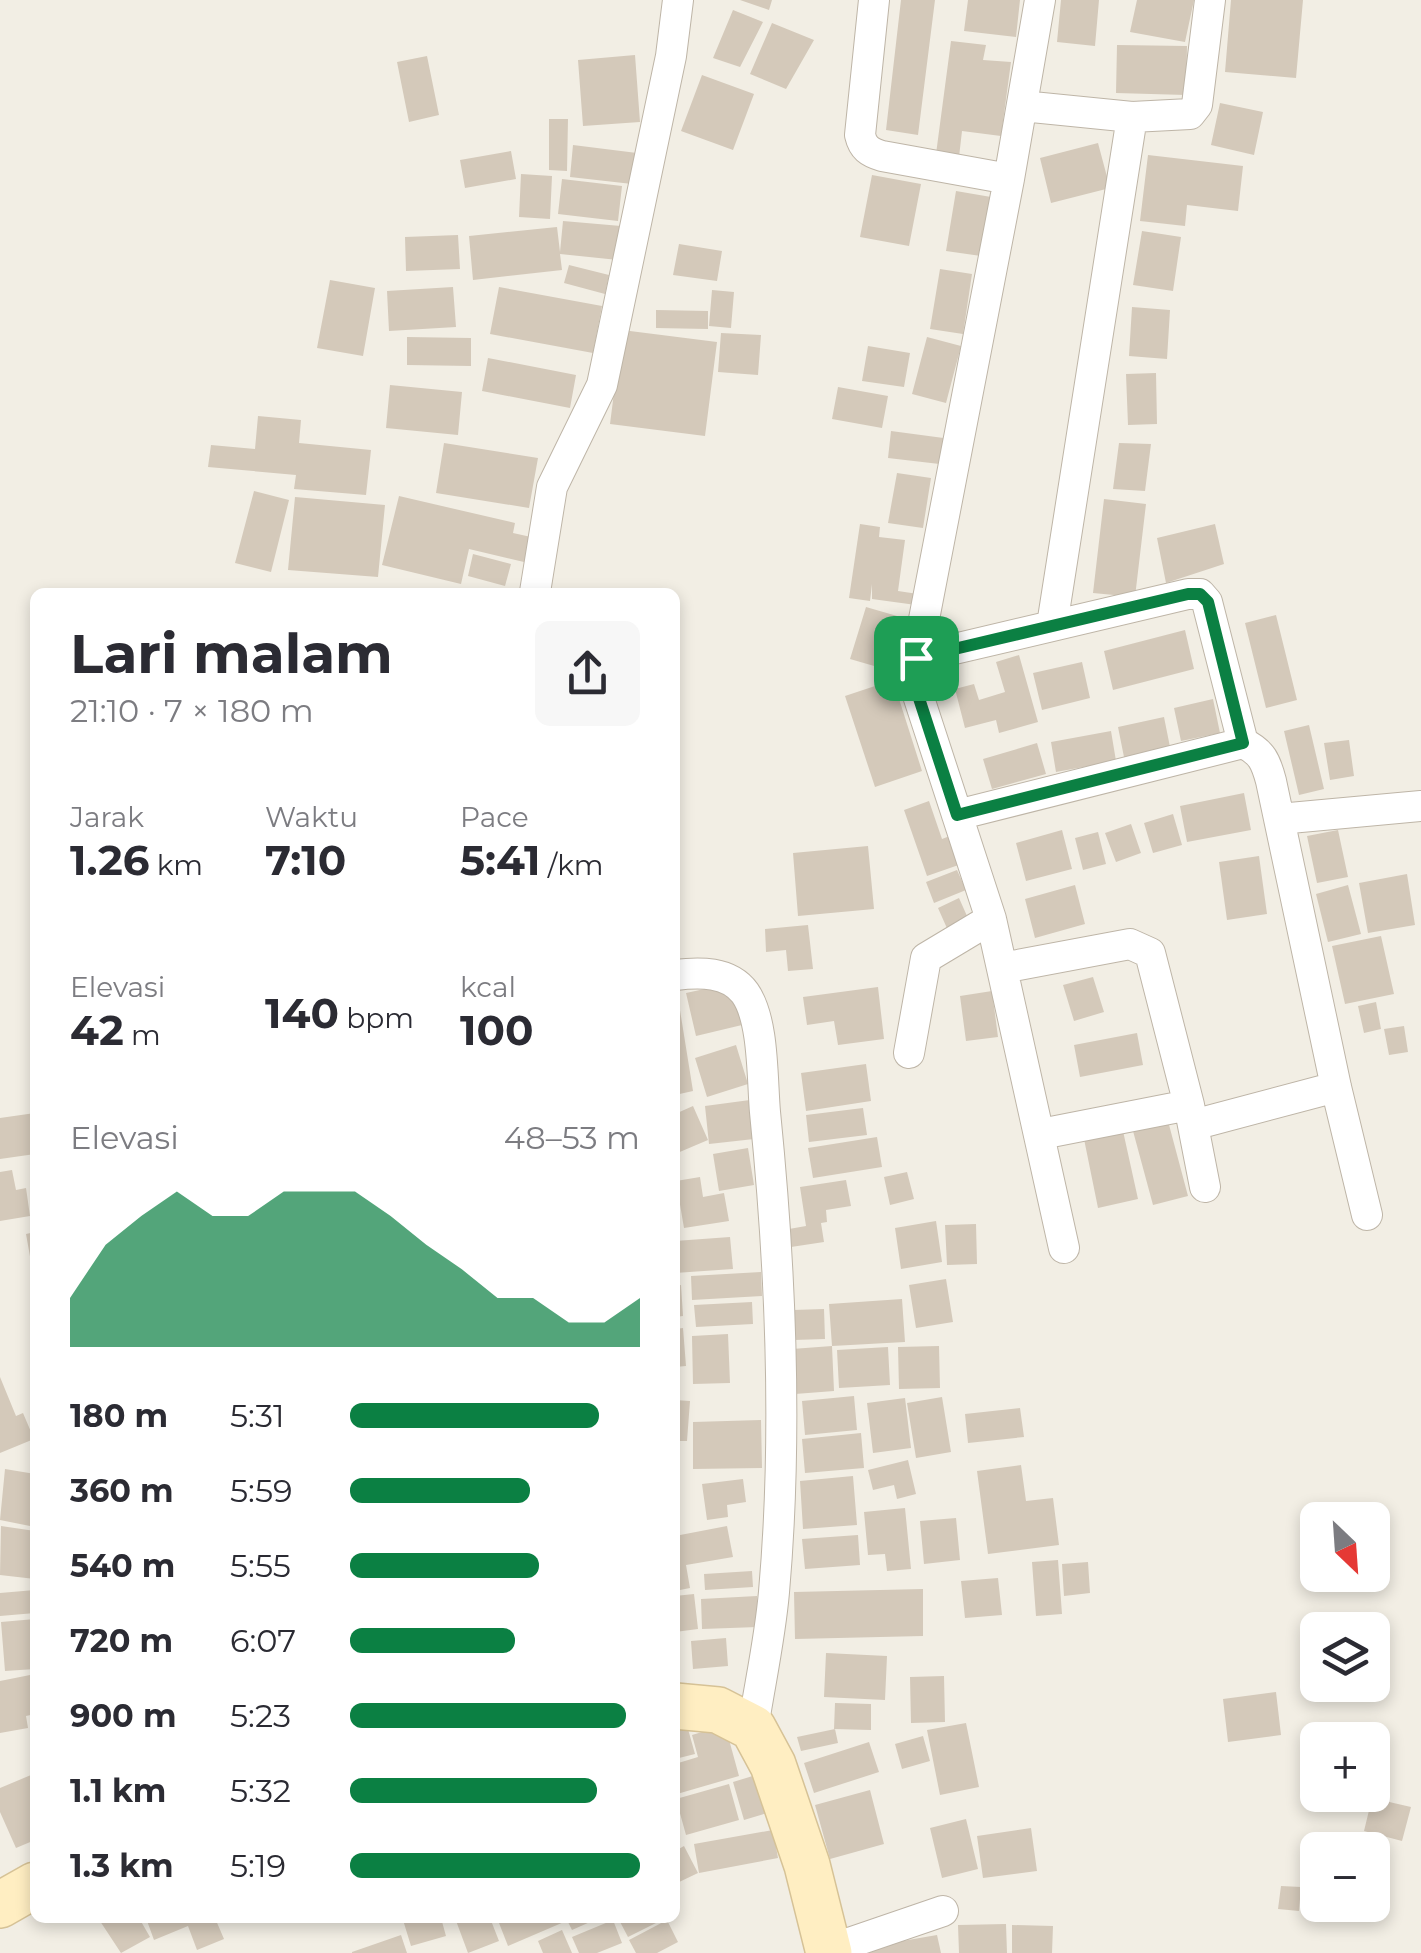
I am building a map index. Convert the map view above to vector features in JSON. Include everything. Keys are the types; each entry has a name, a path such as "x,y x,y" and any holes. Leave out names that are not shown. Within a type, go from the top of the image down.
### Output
{"street":[{"path":"536,588 552,487 602,385 672,56 678,0"},
{"path":"874,0 862,144 882,156 1009,179"},
{"path":"1040,0 914,683 990,919 1064,1248"},
{"path":"1022,106 1132,117 1186,116 1195,110 1210,0"},
{"path":"1052,625 1132,117"},
{"path":"916,658 1200,594 1208,602 1243,743"},
{"path":"957,815 1243,743 1256,749 1264,759 1279,819 1367,1215"},
{"path":"1279,819 1421,806"},
{"path":"909,1054 926,958 990,919"},
{"path":"1002,968 1130,944 1143,947 1154,959 1205,1187"},
{"path":"680,974 726,977 743,990 755,1013 770,1164 782,1417 774,1594 753,1728"},
{"path":"1040,1134 1191,1115 1336,1087"},
{"path":"680,1706 718,1710 753,1728 773,1765 807,1865 829,1952 943,1910"},
{"path":"0,1905 30,1888"}],"building":[{"path":"740,0 772,0 769,10"},
{"path":"901,0 935,0 918,135 886,130"},
{"path":"968,0 1020,0 1016,37 964,31"},
{"path":"1061,0 1099,0 1095,46 1057,42"},
{"path":"1137,0 1194,0 1185,42 1130,32"},
{"path":"1231,0 1303,0 1296,78 1225,72"},
{"path":"733,10 763,22 740,67 713,58"},
{"path":"772,23 814,40 786,89 750,74"},
{"path":"951,41 986,45 983,60 1011,62 1001,136 962,131 959,157 936,154"},
{"path":"1117,45 1187,46 1186,95 1116,93"},
{"path":"635,55 640,122 583,126 578,60"},
{"path":"427,56 439,115 409,122 397,62"},
{"path":"702,75 754,94 733,150 681,131"},
{"path":"1220,103 1263,112 1254,155 1211,145"},
{"path":"549,119 568,119 567,171 549,170"},
{"path":"1098,143 1110,188 1051,203 1040,158"},
{"path":"573,145 645,154 641,185 570,177"},
{"path":"511,151 516,179 465,188 460,160"},
{"path":"1148,155 1243,166 1238,211 1187,205 1185,226 1140,221"},
{"path":"521,174 552,176 550,219 519,217"},
{"path":"872,175 921,184 909,246 860,237"},
{"path":"562,179 622,186 618,221 558,214"},
{"path":"956,191 991,197 981,256 946,251"},
{"path":"563,221 621,226 618,260 560,254 562,270 473,280 469,236 557,227 560,252"},
{"path":"1142,231 1181,237 1173,291 1133,285"},
{"path":"458,235 460,269 406,271 405,237"},
{"path":"679,244 722,251 717,281 673,275"},
{"path":"569,265 609,275 605,294 564,283"},
{"path":"940,269 972,274 963,334 930,329"},
{"path":"330,280 375,288 363,356 317,348"},
{"path":"453,287 456,327 389,331 387,291"},
{"path":"499,287 602,306 593,353 490,334"},
{"path":"712,290 734,292 731,328 709,326"},
{"path":"1132,307 1170,310 1167,359 1129,356"},
{"path":"656,310 708,311 708,329 656,328"},
{"path":"622,330 717,342 705,436 610,424"},
{"path":"721,333 761,335 758,375 718,372"},
{"path":"407,337 471,338 471,366 407,365"},
{"path":"927,337 961,346 946,403 912,394"},
{"path":"868,346 910,353 904,387 862,381"},
{"path":"488,358 576,375 570,408 482,391"},
{"path":"1156,373 1157,424 1128,425 1126,374"},
{"path":"390,385 462,392 458,435 386,428"},
{"path":"838,387 888,396 882,428 832,419"},
{"path":"258,416 301,420 299,443 371,450 366,495 294,489 296,475 208,467 211,445 255,449"},
{"path":"891,431 951,439 948,465 888,458"},
{"path":"444,443 538,458 529,508 436,493"},
{"path":"1119,443 1151,444 1145,491 1113,489"},
{"path":"897,473 931,478 923,528 888,523"},
{"path":"254,491 289,500 271,572 235,563"},
{"path":"399,496 515,523 513,533 531,537 524,562 469,549 461,584 382,565"},
{"path":"295,497 385,505 378,577 288,570"},
{"path":"1104,499 1146,504 1135,597 1093,593"},
{"path":"860,524 880,527 879,537 905,540 898,591 918,594 916,605 872,599 872,584 870,601 849,598"},
{"path":"1215,524 1224,564 1166,583 1157,538"},
{"path":"473,554 511,564 505,586 468,576"},
{"path":"866,607 904,618 888,670 850,659"},
{"path":"1276,615 1297,700 1266,708 1245,623"},
{"path":"1185,630 1194,669 1113,690 1104,651"},
{"path":"1019,655 1038,722 999,733 996,720 965,728 955,689 974,684 979,700 1005,692 996,662"},
{"path":"1082,662 1090,698 1042,710 1033,673"},
{"path":"893,680 922,771 875,787 845,696"},
{"path":"1213,699 1220,733 1181,741 1174,708"},
{"path":"1164,717 1170,747 1124,757 1118,727"},
{"path":"1309,725 1324,789 1299,795 1284,731"},
{"path":"1111,731 1116,761 1056,772 1051,742"},
{"path":"1349,740 1354,776 1330,780 1324,743"},
{"path":"1037,743 1046,774 992,789 983,759"},
{"path":"1244,793 1251,830 1187,842 1180,806"},
{"path":"929,801 942,839 960,832 970,861 927,876 904,810"},
{"path":"1173,814 1182,845 1153,853 1144,823"},
{"path":"1131,824 1141,853 1116,862 1105,833"},
{"path":"1062,830 1072,869 1026,881 1016,843"},
{"path":"1338,830 1348,877 1317,883 1307,836"},
{"path":"1098,832 1106,864 1083,870 1075,838"},
{"path":"868,846 874,909 798,916 793,853"},
{"path":"1259,856 1267,914 1227,920 1219,862"},
{"path":"957,870 966,890 934,903 926,882"},
{"path":"1407,874 1415,925 1368,933 1359,883"},
{"path":"1075,885 1085,924 1035,938 1025,899"},
{"path":"1348,885 1361,934 1328,942 1316,894"},
{"path":"959,898 971,925 950,935 938,908"},
{"path":"808,925 813,969 788,971 786,950 766,952 765,929"},
{"path":"1381,936 1394,994 1345,1004 1332,946"},
{"path":"1093,977 1104,1012 1074,1021 1063,985"},
{"path":"732,983 742,1025 696,1036 686,993"},
{"path":"878,987 884,1039 838,1045 834,1021 807,1025 803,997"},
{"path":"992,991 998,1037 966,1041 960,996"},
{"path":"1376,1002 1381,1029 1364,1033 1358,1006"},
{"path":"680,1010 693,1091 680,1094"},
{"path":"1404,1026 1408,1052 1389,1055 1384,1029"},
{"path":"1137,1033 1143,1065 1080,1077 1074,1045"},
{"path":"736,1045 748,1084 707,1097 695,1058"},
{"path":"866,1064 871,1101 806,1111 801,1073"},
{"path":"750,1100 754,1139 709,1144 705,1106"},
{"path":"693,1106 708,1140 680,1152 680,1112"},
{"path":"863,1108 867,1135 809,1142 806,1115"},
{"path":"30,1114 30,1155 0,1159 0,1118"},
{"path":"1168,1121 1188,1196 1153,1205 1133,1131"},
{"path":"1123,1131 1138,1199 1098,1208 1084,1139"},
{"path":"877,1137 882,1167 813,1178 808,1148"},
{"path":"748,1148 754,1185 719,1191 713,1154"},
{"path":"12,1170 16,1190 26,1188 30,1216 0,1221 0,1172"},
{"path":"907,1172 914,1199 890,1205 884,1177"},
{"path":"700,1177 703,1197 724,1193 729,1221 684,1228 680,1180"},
{"path":"846,1180 851,1206 826,1210 827,1222 821,1223 824,1242 791,1247 789,1229 806,1226 800,1187"},
{"path":"936,1221 942,1262 901,1269 895,1228"},
{"path":"976,1224 977,1264 947,1265 945,1225"},
{"path":"730,1237 733,1269 680,1273 680,1241"},
{"path":"761,1272 762,1296 692,1300 691,1276"},
{"path":"946,1279 953,1322 916,1328 909,1285"},
{"path":"902,1299 905,1342 832,1346 829,1304"},
{"path":"752,1302 753,1324 696,1327 694,1305"},
{"path":"824,1309 825,1339 794,1340 793,1310"},
{"path":"683,1328 686,1366 680,1367"},
{"path":"728,1334 730,1383 693,1384 692,1336"},
{"path":"832,1346 834,1391 795,1394 792,1349"},
{"path":"939,1346 940,1388 899,1389 898,1347"},
{"path":"888,1347 890,1385 839,1388 837,1350"},
{"path":"0,1377 16,1416 23,1413 30,1441 0,1453"},
{"path":"854,1396 857,1430 805,1435 802,1401"},
{"path":"942,1397 951,1452 916,1458 907,1403"},
{"path":"905,1398 911,1448 873,1453 867,1403"},
{"path":"680,1400 690,1401 687,1441 680,1441"},
{"path":"1020,1408 1024,1437 968,1443 965,1414"},
{"path":"761,1420 762,1468 693,1469 693,1422"},
{"path":"861,1433 864,1468 805,1473 802,1439"},
{"path":"908,1460 916,1494 897,1499 894,1485 873,1490 868,1470"},
{"path":"1021,1465 1026,1501 1053,1498 1059,1545 988,1554 977,1471"},
{"path":"5,1469 30,1473 30,1526 0,1520"},
{"path":"853,1476 857,1525 803,1529 800,1481"},
{"path":"743,1479 746,1502 727,1505 728,1517 707,1520 702,1484"},
{"path":"905,1508 911,1569 887,1571 885,1554 868,1555 864,1512"},
{"path":"956,1518 960,1560 924,1564 920,1521"},
{"path":"1,1526 30,1530 30,1578 0,1575"},
{"path":"727,1526 733,1557 686,1565 690,1588 680,1590 680,1535"},
{"path":"858,1535 860,1565 805,1569 802,1539"},
{"path":"1058,1560 1062,1614 1036,1616 1032,1562"},
{"path":"1088,1562 1090,1593 1064,1596 1062,1564"},
{"path":"752,1571 753,1587 705,1590 704,1574"},
{"path":"998,1578 1002,1615 965,1618 961,1581"},
{"path":"923,1589 923,1636 795,1639 794,1592"},
{"path":"30,1590 30,1613 0,1616 0,1593"},
{"path":"694,1594 698,1629 680,1631 680,1595"},
{"path":"757,1596 758,1627 702,1629 701,1599"},
{"path":"30,1619 30,1669 5,1671 1,1622"},
{"path":"726,1638 728,1666 693,1669 691,1641"},
{"path":"826,1653 887,1656 885,1700 824,1697"},
{"path":"30,1675 28,1728 0,1733 0,1681"},
{"path":"944,1676 945,1722 911,1723 910,1677"},
{"path":"1276,1692 1281,1735 1228,1742 1223,1699"},
{"path":"835,1703 871,1704 871,1730 834,1729"},
{"path":"684,1715 695,1754 680,1758 680,1716"},
{"path":"966,1723 979,1787 940,1795 927,1730"},
{"path":"725,1725 739,1776 680,1793 680,1762 698,1757 692,1735"},
{"path":"835,1729 838,1743 801,1751 797,1737"},
{"path":"923,1736 930,1761 902,1769 895,1744"},
{"path":"869,1742 879,1772 814,1793 804,1763"},
{"path":"30,1775 30,1842 16,1848 0,1812 0,1788"},
{"path":"756,1775 767,1813 744,1820 733,1782"},
{"path":"729,1784 739,1820 686,1835 680,1798"},
{"path":"870,1790 884,1844 830,1859 815,1805"},
{"path":"1390,1802 1411,1807 1402,1841 1390,1838 1390,1832 1364,1831 1369,1812 1390,1812"},
{"path":"966,1819 978,1869 942,1878 930,1828"},
{"path":"1031,1828 1037,1871 983,1878 977,1836"},
{"path":"773,1830 778,1858 699,1873 694,1844"},
{"path":"684,1846 698,1873 680,1882 680,1848"},
{"path":"1281,1886 1300,1887 1299,1911 1278,1909"},
{"path":"101,1923 142,1923 150,1937 121,1953"},
{"path":"148,1923 217,1923 224,1939 197,1950 188,1926 154,1940"},
{"path":"404,1923 442,1923 446,1936 411,1946"},
{"path":"457,1923 492,1923 499,1941 468,1953"},
{"path":"499,1923 562,1923 508,1946"},
{"path":"568,1923 588,1923 572,1930"},
{"path":"614,1923 622,1943 597,1953 579,1953 572,1937"},
{"path":"621,1923 656,1923 628,1937"},
{"path":"668,1923 678,1942 657,1953 636,1953 629,1940"},
{"path":"1006,1924 1007,1953 959,1953 958,1925"},
{"path":"1012,1925 1053,1926 1052,1953 1012,1953"},
{"path":"562,1930 572,1953 543,1953 538,1941"},
{"path":"401,1935 407,1953 352,1953 352,1952"},
{"path":"937,1935 941,1953 857,1953 856,1949"}],"route":[{"path":"1200,594 1208,602 1243,743 957,815 914,683 916,658 1200,594"}]}
